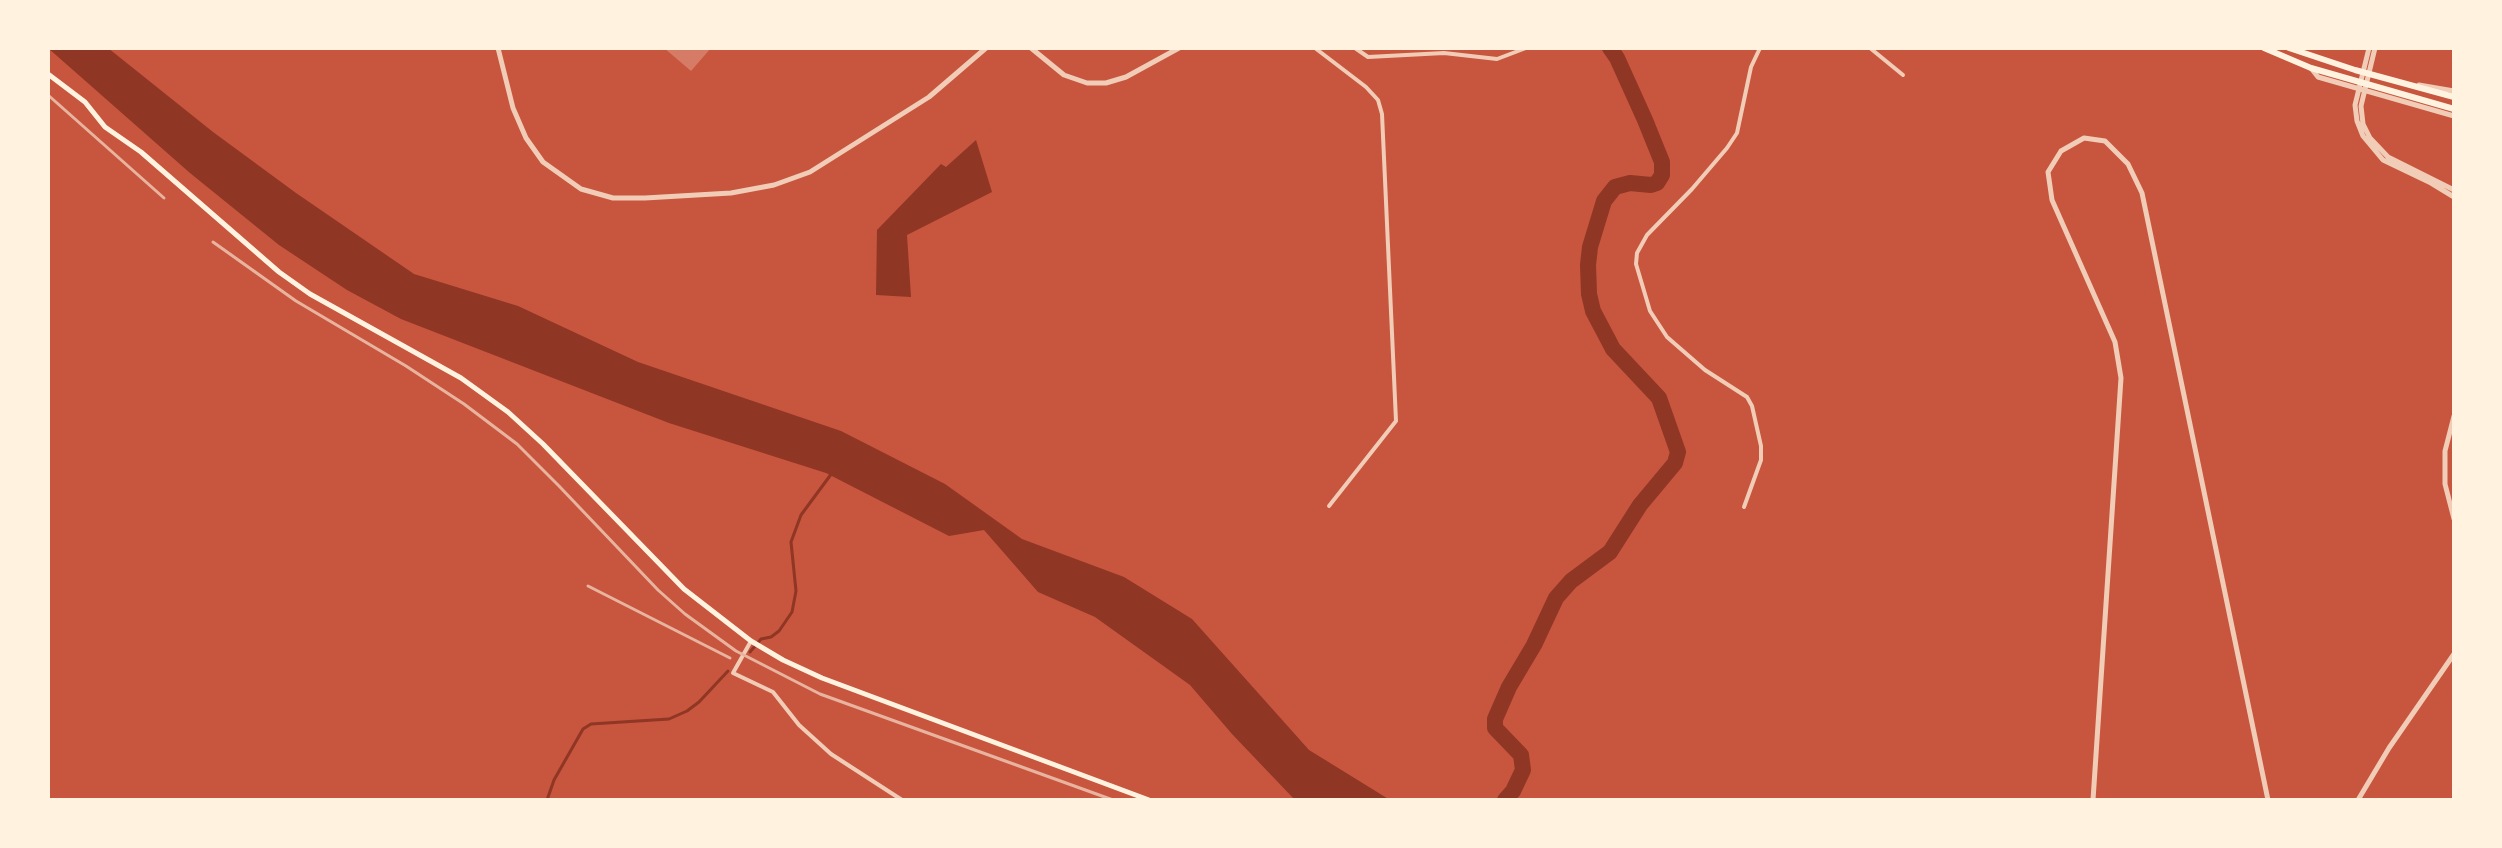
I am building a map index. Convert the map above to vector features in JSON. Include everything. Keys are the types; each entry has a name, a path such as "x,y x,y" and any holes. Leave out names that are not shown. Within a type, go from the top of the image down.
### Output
{"highway":[{"path":"2264,48 2311,68 2454,109"},
{"path":"2289,48 2414,86 2454,94"}],"main road":[{"path":"48,74 85,102 105,127 141,152 279,272 310,294 461,378 508,412 684,589 751,641 822,678 1149,800"}],"street":[{"path":"498,48 513,108 526,138 543,162 581,189 613,198 645,198 731,193 774,185 810,172 929,97 986,48"},
{"path":"1031,48 1064,75 1087,83 1106,83 1126,77 1179,48"},
{"path":"1315,48 1366,87 1378,100 1382,114 1396,421 1329,506"},
{"path":"1355,48 1368,57 1444,53 1497,59 1526,48"},
{"path":"1744,507 1761,460 1752,406 1747,397 1712,375 1667,337 1650,311 1636,264 1637,253 1647,235 1692,189 1737,133 1751,67 1760,48"},
{"path":"1870,48 1903,75"},
{"path":"2372,48 2357,121 2376,153 2390,164 2454,197"},
{"path":"2311,68 2318,77 2454,116"},
{"path":"2358,106 2363,124 2379,149 2454,190"},
{"path":"2093,800 2121,378 2115,342 2052,200 2048,172 2061,151 2084,138 2105,141 2128,164 2142,193 2268,800"},
{"path":"2454,416 2445,451 2445,484 2454,519"},
{"path":"751,641 733,673 773,692 799,725 831,754 902,800"},
{"path":"2358,800 2389,748 2454,654"}],"shaded area":[{"path":"48,48 108,48 213,132 414,274 518,306 638,362 841,431 945,484 1022,539 1124,577 1192,619 1309,750 1390,800 1295,800 1190,685 1095,617 1038,592 984,530 949,536 826,473 669,423 401,319 347,290 279,245 190,173"},
{"path":"976,140 992,192 907,235 911,297 876,295 877,230 941,164 946,167"}],"building":[{"path":"664,48 711,48 691,71"}],"waterway":[{"path":"1505,800 1523,770 1521,755 1495,728 1495,719 1509,687 1534,645 1556,598 1571,581 1610,552 1640,505 1675,463 1678,452 1659,398 1613,349 1593,311 1589,294 1590,247 1604,201 1615,187 1630,183 1651,185 1657,183 1662,175 1662,162 1645,120 1610,48"},
{"path":"750,652 761,639 779,631 792,612 796,591 791,542 801,515 832,473"},
{"path":"547,800 554,780 583,729 591,724 669,719 699,702 728,671"}],"railway":[{"path":"48,95 164,198"},
{"path":"213,242 296,301 464,404 517,444 658,590 736,651 820,694 1113,800"},
{"path":"588,586 730,658"}]}
